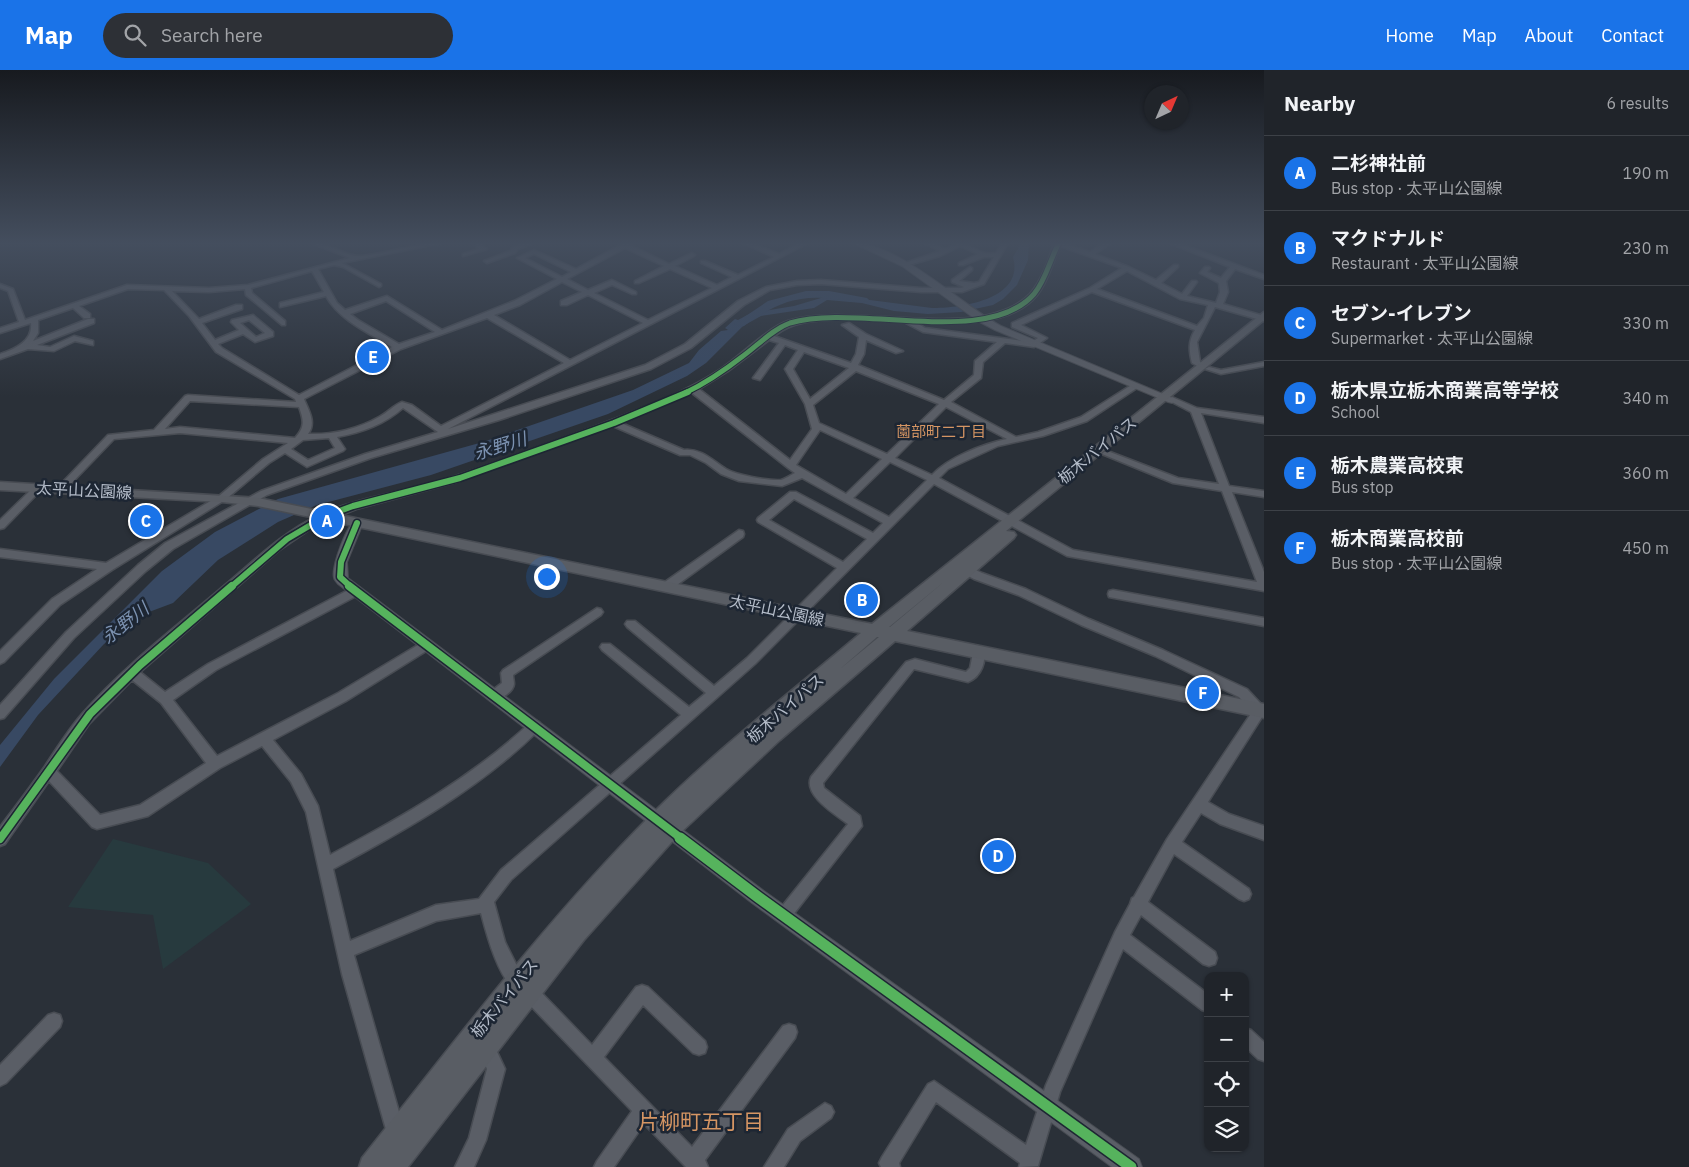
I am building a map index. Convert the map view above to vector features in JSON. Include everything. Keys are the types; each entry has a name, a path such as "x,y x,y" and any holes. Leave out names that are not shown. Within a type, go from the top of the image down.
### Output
{"main road":[{"name":"栃木バイパス","path":"371,1167 523,987 603,903 665,825 774,735 884,632 1263,319"},
{"name":"栃木バイパス","path":"1015,523 1106,454 1168,398"},
{"name":"太平山公園線","path":"0,486 222,498 254,502 1261,710"},
{"name":"栃木バイパス","path":"393,1167 486,1048 523,987"}],"street":[{"path":"13,294 23,323"},
{"path":"0,331 105,294"},
{"path":"0,659 51,607 108,567 222,498 247,476 299,439 307,430 308,420 301,401 219,350 197,322 171,294"},
{"path":"248,294 282,323"},
{"path":"283,305 326,294"},
{"path":"327,294 355,322 398,347"},
{"path":"158,431 188,398 301,401 398,347 488,315 530,294"},
{"path":"564,303 584,294"},
{"path":"593,294 648,323"},
{"path":"439,432 705,294"},
{"path":"0,714 70,635 142,568 169,546 254,502 264,493 335,466 439,432 648,368 688,346 741,303 757,294"},
{"path":"945,294 979,318 1034,345 1195,410 1264,420"},
{"path":"0,839 90,714 132,673 276,548 323,516 440,484 613,423 710,380 786,325 808,319 847,316 902,318 943,323 979,318 1012,310 1031,298 1034,294"},
{"path":"902,318 923,330 1034,345 1043,338 1015,325 1081,294"},
{"path":"1106,294 1198,329"},
{"path":"1177,294 1263,319"},
{"path":"1222,294 1198,329 1192,347 1196,363 1205,368 1221,372 1264,364"},
{"path":"344,313 387,298 441,332"},
{"path":"0,357 26,348 89,318 73,305"},
{"path":"197,322 239,307"},
{"path":"488,315 569,363"},
{"path":"26,348 34,334 36,326 34,319"},
{"path":"846,325 863,336 899,352"},
{"path":"213,343 244,331"},
{"path":"809,404 855,366 860,354 863,336"},
{"path":"769,337 855,366 946,402 1014,439"},
{"path":"26,348 51,349 74,338 90,343"},
{"path":"847,498 946,402 978,376 980,361 1004,340"},
{"path":"757,378 784,342"},
{"path":"791,466 815,433 817,425 809,404 789,369 802,349"},
{"path":"789,1032 696,1164 523,987 508,968 492,929 486,900 506,875 690,715 799,614 843,566 944,467 988,447 1040,434 1084,419 1136,386"},
{"path":"692,389 802,474 890,522"},
{"path":"61,489 111,437 158,431 199,431 299,439 330,435 372,425 392,414 402,405 409,406 439,432"},
{"path":"1195,410 1264,587"},
{"path":"613,423 683,453 691,452 709,460 724,472 739,478 782,483 802,474"},
{"path":"817,425 932,479 1071,553 1264,587"},
{"path":"286,449 307,464 338,451 340,448 330,435"},
{"path":"1106,454 1172,480 1264,494"},
{"path":"0,526 38,488"},
{"path":"843,566 762,520 793,494 873,538"},
{"path":"357,523 339,570 343,581 784,916 1131,1167"},
{"path":"666,587 739,534"},
{"path":"0,553 108,567"},
{"path":"891,1167 888,1163 934,1090 1030,1163 1065,1059 1120,937 1172,844 1261,710 1243,693 1159,653 1085,622 1022,592 962,568"},
{"path":"165,699 212,667 356,591"},
{"path":"1113,594 1264,622"},
{"path":"494,696 508,685 507,673 597,612"},
{"path":"631,624 714,693"},
{"path":"48,772 75,797 97,822 143,811 215,764 342,696 427,645"},
{"path":"606,647 690,715"},
{"path":"784,916 855,826 855,821 818,791 816,781 910,665 915,664 968,677 976,670 978,651"},
{"path":"132,673 165,699 215,764"},
{"path":"326,865 411,819 471,782 514,748 535,726"},
{"path":"264,738 296,778 313,811 345,951 397,1134"},
{"path":"1199,804 1224,819 1264,834"},
{"path":"1172,844 1244,894"},
{"path":"1138,903 1209,958"},
{"path":"345,951 436,912 487,905"},
{"path":"1120,937 1204,1001"},
{"path":"593,1058 642,993 699,1047"},
{"path":"0,1077 54,1021"},
{"path":"1249,1040 1264,1053"},
{"path":"464,1167 477,1140 496,1069 486,1048"},
{"path":"603,1167 644,1109"},
{"path":"773,1167 794,1135 825,1112"}],"green space":[{"path":"113,839 208,863 251,904 163,969 153,915 68,907"}],"water":[{"path":"996,294 1008,294 993,305 961,312 928,314 894,311 862,303 827,300 814,308 761,316 743,326 706,363 687,376 608,414 431,475 317,505 278,522 218,560 173,603 141,615 104,644 38,715 0,767 0,745 54,679 162,571 215,532 278,499 483,442 633,390 689,363 699,350 721,331 728,330 725,328 735,319 738,320 751,313 794,306 831,295 932,308 958,306 988,299"}],"waterway":[{"name":"永野川","path":"740,324 768,305 783,299 805,294"},
{"name":"永野川","path":"820,294 863,300"}],"cycle path":[{"path":"0,839 79,727 106,697 262,559 299,530 312,523 353,506 460,478 598,429 662,403 712,378 777,330 791,323 818,318 849,317 949,321 980,319 1007,313 1034,294"},
{"path":"357,523 341,562 340,577 343,581 758,897 1131,1167"}],"place":[{"name":"栃木農業高校東","path":"373,357"},
{"name":"セブン-イレブン","path":"146,521"},
{"name":"二杉神社前","path":"327,521"},
{"name":"マクドナルド","path":"862,600"},
{"name":"栃木商業高校前","path":"1203,693"},
{"name":"栃木県立栃木商業高等学校","path":"998,856"}],"district":[{"name":"薗部町二丁目","path":"941,431"},
{"name":"片柳町五丁目","path":"701,1121"}]}
